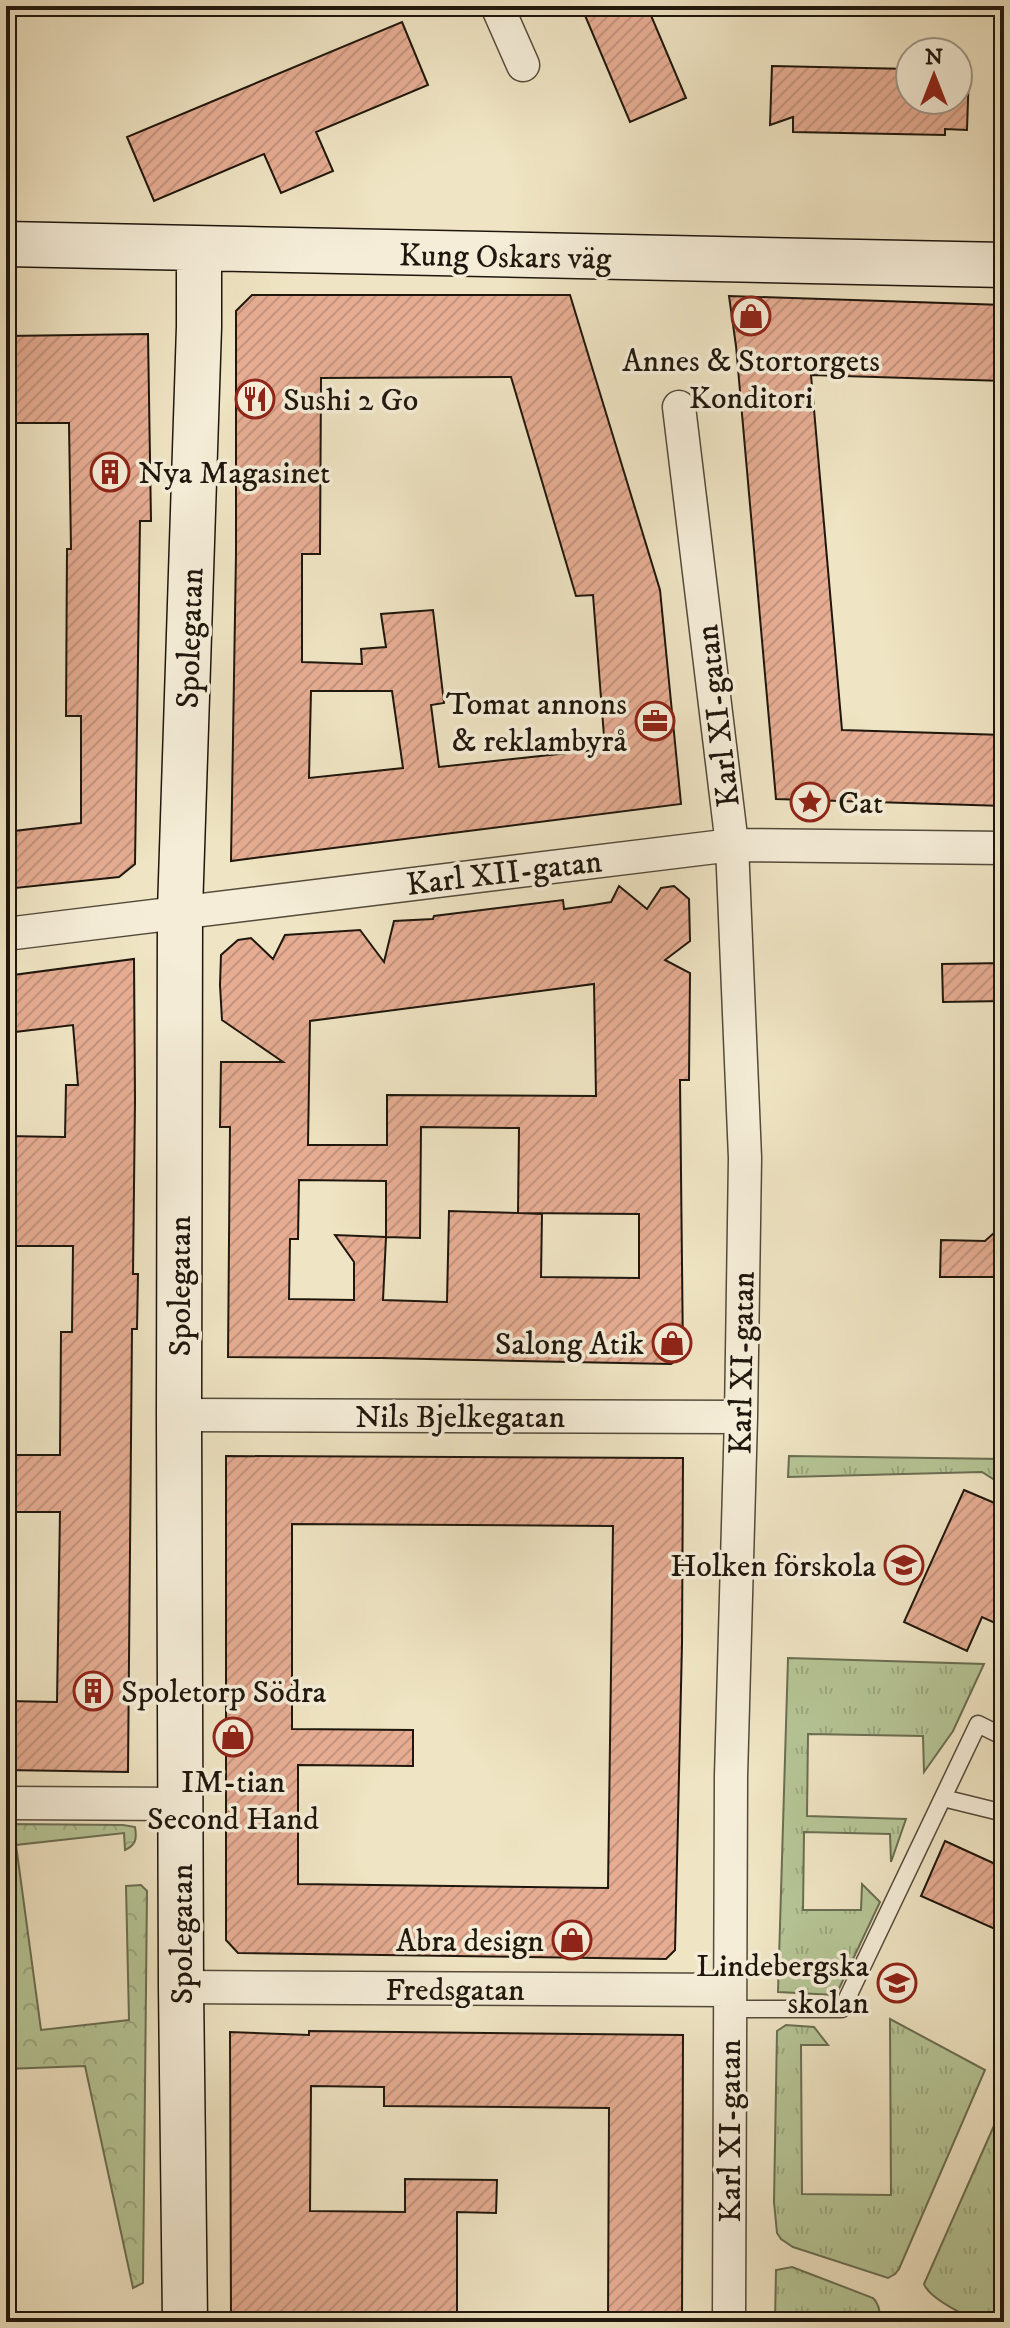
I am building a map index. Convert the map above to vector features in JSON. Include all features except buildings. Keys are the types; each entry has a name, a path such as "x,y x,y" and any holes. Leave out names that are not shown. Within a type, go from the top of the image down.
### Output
{"street":[{"path":"497,6 523,65"},
{"name":"Kung Oskars väg","path":"6,244 1004,265"},
{"name":"Spolegatan","path":"185,2322 181,1987 180,911 199,250"},
{"name":"Karl XI-gatan","path":"679,407 732,845 745,1158 731,1776 729,2322"},
{"name":"Karl XII-gatan","path":"6,934 732,845 1004,848"},
{"name":"Nils Bjelkegatan","path":"179,1415 741,1417"},
{"path":"6,1803 181,1804"},
{"name":"Fredsgatan","path":"181,1987 729,1999"}],"lane":[{"path":"729,1999 842,2009 978,1724 1004,1737"},
{"path":"943,1798 1004,1813"}],"green space":[{"path":"789,1456 1004,1459 1004,1486 982,1472 788,1477"},
{"path":"788,1658 984,1664 953,1731 924,1772 923,1736 808,1734 807,1816 906,1819 891,1862 890,1834 804,1832 803,1910 861,1910 862,1884 880,1902 836,1995 778,1992"},
{"path":"6,1824 135,1827 135,1841 125,1850 124,1833 16,1845 41,2030 129,2020 126,1886 141,1885 147,1891 143,2283 133,2288 85,2066 6,2069"},
{"path":"890,2019 985,2070 899,2269 888,2278 793,2247 781,2239 777,2233 774,2202 777,2031 786,2025 814,2027 828,2045 801,2045 802,2194 891,2195"},
{"path":"1004,2103 1004,2322 986,2322 950,2307 927,2290 924,2284"},
{"path":"792,2267 873,2298 879,2309 879,2322 775,2322 776,2270"}],"place":[{"name":"Annes & Stortorgets Konditori","path":"751,316"},
{"name":"Sushi 2 Go","path":"255,399"},
{"name":"Nya Magasinet","path":"110,472"},
{"name":"Tomat annons & reklambyrå","path":"655,721"},
{"name":"Cat","path":"810,802"},
{"name":"Salong Atik","path":"672,1343"},
{"name":"Holken förskola","path":"904,1565"},
{"name":"Spoletorp Södra","path":"93,1691"},
{"name":"IM-tian Second Hand","path":"233,1737"},
{"name":"Abra design","path":"572,1940"},
{"name":"Lindebergska skolan","path":"897,1983"}]}
